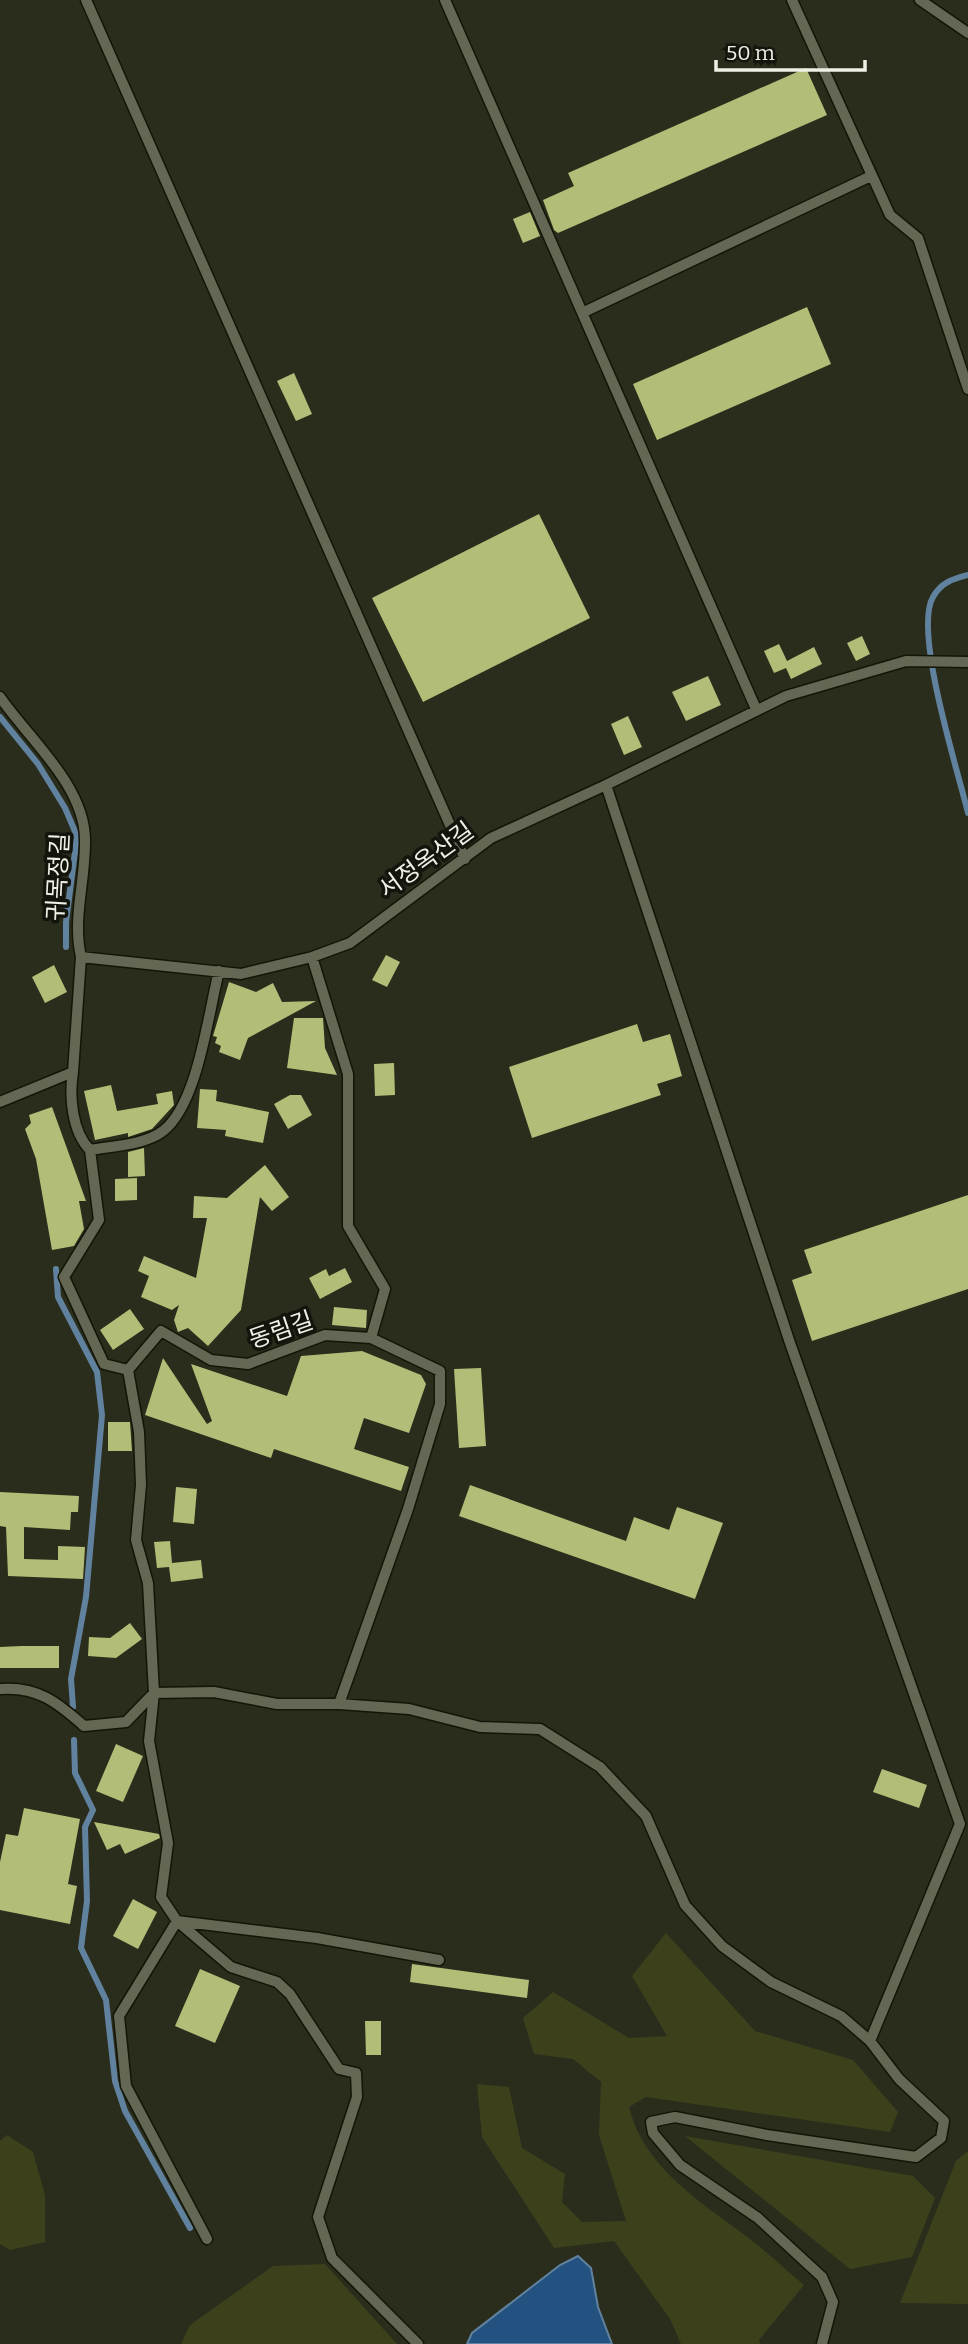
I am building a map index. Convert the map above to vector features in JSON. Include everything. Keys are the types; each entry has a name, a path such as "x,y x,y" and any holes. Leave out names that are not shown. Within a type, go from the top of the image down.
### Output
{"lane":[{"path":"86,0 465,859"},
{"path":"445,0 756,709"},
{"path":"792,0 890,215 918,238 968,389"},
{"path":"920,0 968,33"},
{"path":"584,312 871,176"},
{"name":"서정옥산길","path":"81,957 241,974 312,957 350,943 491,838 606,785 786,695 905,661 968,662"},
{"name":"귀목정길","path":"0,697 76,801 85,836 76,936 81,957"},
{"path":"606,785 790,1343 960,1824 870,2041"},
{"path":"81,957 70,1095 83,1143 90,1150 99,1220 64,1277 104,1364 128,1370 139,1432 141,1485 136,1540 148,1583 154,1693 149,1741 168,1843 161,1897 177,1921 231,1967 277,1982 290,1994 339,2069 356,2073 357,2097 318,2217 332,2258 418,2344"},
{"path":"312,957 348,1074 348,1226 384,1289 370,1338 440,1371 440,1404 408,1509 339,1704"},
{"path":"90,1150 143,1140 162,1132 183,1107 219,971"},
{"path":"0,1102 73,1072"},
{"name":"동림길","path":"128,1370 161,1331 211,1360 247,1364 325,1335 370,1338"},
{"path":"0,1689 22,1688 58,1703 84,1726 126,1722 154,1693 214,1692 277,1704 339,1704 409,1709 480,1727 540,1729 600,1767 646,1816 685,1905 722,1946 771,1982 841,2016 870,2041 899,2079 944,2121 941,2138 916,2157 767,2135 676,2117 652,2122 653,2133 680,2165 758,2218 821,2277 834,2302 822,2344"},
{"path":"177,1921 317,1938 439,1960"},
{"path":"177,1921 119,2016 120,2028 126,2086 207,2239"}],"green space":[{"path":"666,1933 755,2031 853,2060 898,2112 890,2132 646,2097 629,2107 646,2146 674,2179 804,2285 759,2340 760,2344 681,2344 670,2319 614,2241 554,2248 482,2137 477,2084 509,2087 522,2148 565,2174 562,2202 582,2222 626,2221 599,2135 601,2082 573,2059 534,2054 523,2018 553,1992 629,2038 667,2036 632,1976"},
{"path":"7,2135 33,2152 45,2195 45,2242 10,2250 0,2244 0,2141"},
{"path":"685,2136 913,2176 935,2198 912,2257 850,2269"},
{"path":"968,2151 968,2304 900,2303 956,2161"},
{"path":"325,2264 397,2344 181,2344 190,2325 273,2266"}],"water":[{"path":"578,2256 591,2268 598,2307 612,2344 467,2344 472,2333 560,2265"}],"building":[{"path":"806,68 827,115 558,233 554,230 543,200 574,186 568,173"},
{"path":"530,212 540,236 523,243 513,219"},
{"path":"807,307 831,364 657,440 633,384"},
{"path":"294,373 312,414 296,421 277,381"},
{"path":"539,514 590,618 423,702 372,598"},
{"path":"862,636 870,654 856,661 847,643"},
{"path":"779,644 787,661 814,647 822,664 791,679 786,668 774,673 764,651"},
{"path":"708,676 721,705 686,721 672,692"},
{"path":"628,716 642,747 624,755 611,724"},
{"path":"386,955 400,962 387,987 372,980"},
{"path":"54,965 67,992 45,1003 32,977"},
{"path":"229,982 256,992 273,983 282,1002 316,1001 248,1038 240,1060 219,1052 221,1046 215,1043 217,1037 213,1036"},
{"path":"294,1018 323,1018 325,1048 337,1075 287,1068"},
{"path":"637,1024 643,1042 670,1034 682,1076 657,1084 661,1095 532,1138 509,1067"},
{"path":"394,1063 395,1095 375,1096 374,1064"},
{"path":"111,1085 117,1111 158,1104 156,1094 172,1091 174,1105 152,1129 128,1137 128,1133 95,1140 84,1091"},
{"path":"200,1089 217,1090 216,1101 269,1112 263,1143 225,1136 226,1130 197,1128"},
{"path":"290,1095 301,1095 312,1115 288,1129 274,1104"},
{"path":"52,1107 86,1201 79,1201 84,1229 74,1246 52,1250 36,1159 25,1129 31,1123 29,1115"},
{"path":"144,1148 145,1176 128,1177 128,1152"},
{"path":"265,1165 289,1197 272,1211 260,1197 241,1310 208,1346 188,1328 178,1332 174,1320 179,1305 172,1310 141,1297 149,1276 138,1271 144,1256 196,1278 207,1218 193,1218 194,1196 227,1198"},
{"path":"137,1178 137,1200 115,1201 115,1179"},
{"path":"968,1195 968,1289 812,1341 792,1280 812,1273 804,1250"},
{"path":"345,1268 352,1282 320,1299 309,1278 326,1269 329,1276"},
{"path":"334,1307 367,1310 366,1328 332,1325"},
{"path":"130,1309 144,1329 113,1350 100,1330"},
{"path":"362,1351 421,1375 426,1384 409,1433 364,1418 354,1449 409,1467 401,1491 274,1449 271,1458 145,1415 163,1358 207,1424 212,1421 191,1364 287,1396 301,1356"},
{"path":"481,1368 486,1446 459,1448 454,1369"},
{"path":"108,1422 130,1422 132,1451 108,1451"},
{"path":"470,1485 626,1541 634,1517 669,1530 677,1507 723,1523 695,1599 459,1516"},
{"path":"176,1487 197,1489 194,1524 173,1522"},
{"path":"0,1492 79,1496 78,1512 71,1512 70,1530 24,1527 24,1559 58,1560 58,1546 85,1547 83,1579 8,1576 6,1527 0,1526"},
{"path":"170,1541 172,1563 201,1560 203,1578 171,1582 169,1567 157,1568 154,1542"},
{"path":"130,1623 142,1639 116,1658 88,1656 89,1637 110,1638"},
{"path":"59,1646 59,1668 0,1668 0,1647"},
{"path":"116,1744 143,1756 123,1802 96,1791"},
{"path":"882,1769 927,1785 919,1808 873,1792"},
{"path":"24,1808 80,1819 68,1884 77,1886 70,1924 0,1910 0,1862 6,1834 18,1836"},
{"path":"94,1822 159,1834 160,1838 125,1854 120,1844 107,1850"},
{"path":"133,1899 157,1912 138,1949 113,1936"},
{"path":"412,1964 529,1980 527,1998 410,1982"},
{"path":"200,1969 240,1986 215,2043 175,2026"},
{"path":"365,2021 381,2021 381,2055 366,2055"}],"waterway":[{"path":"968,575 952,580 940,588 933,597 928,614 929,639 939,702 968,813"},
{"path":"0,717 38,764 65,808 77,836 66,922 66,947"},
{"path":"56,1269 58,1297 97,1372 102,1415 86,1597 71,1679 73,1707"},
{"path":"74,1740 75,1773 93,1810 85,1827 87,1901 81,1948 106,2000 115,2081 125,2111 190,2228"}]}
